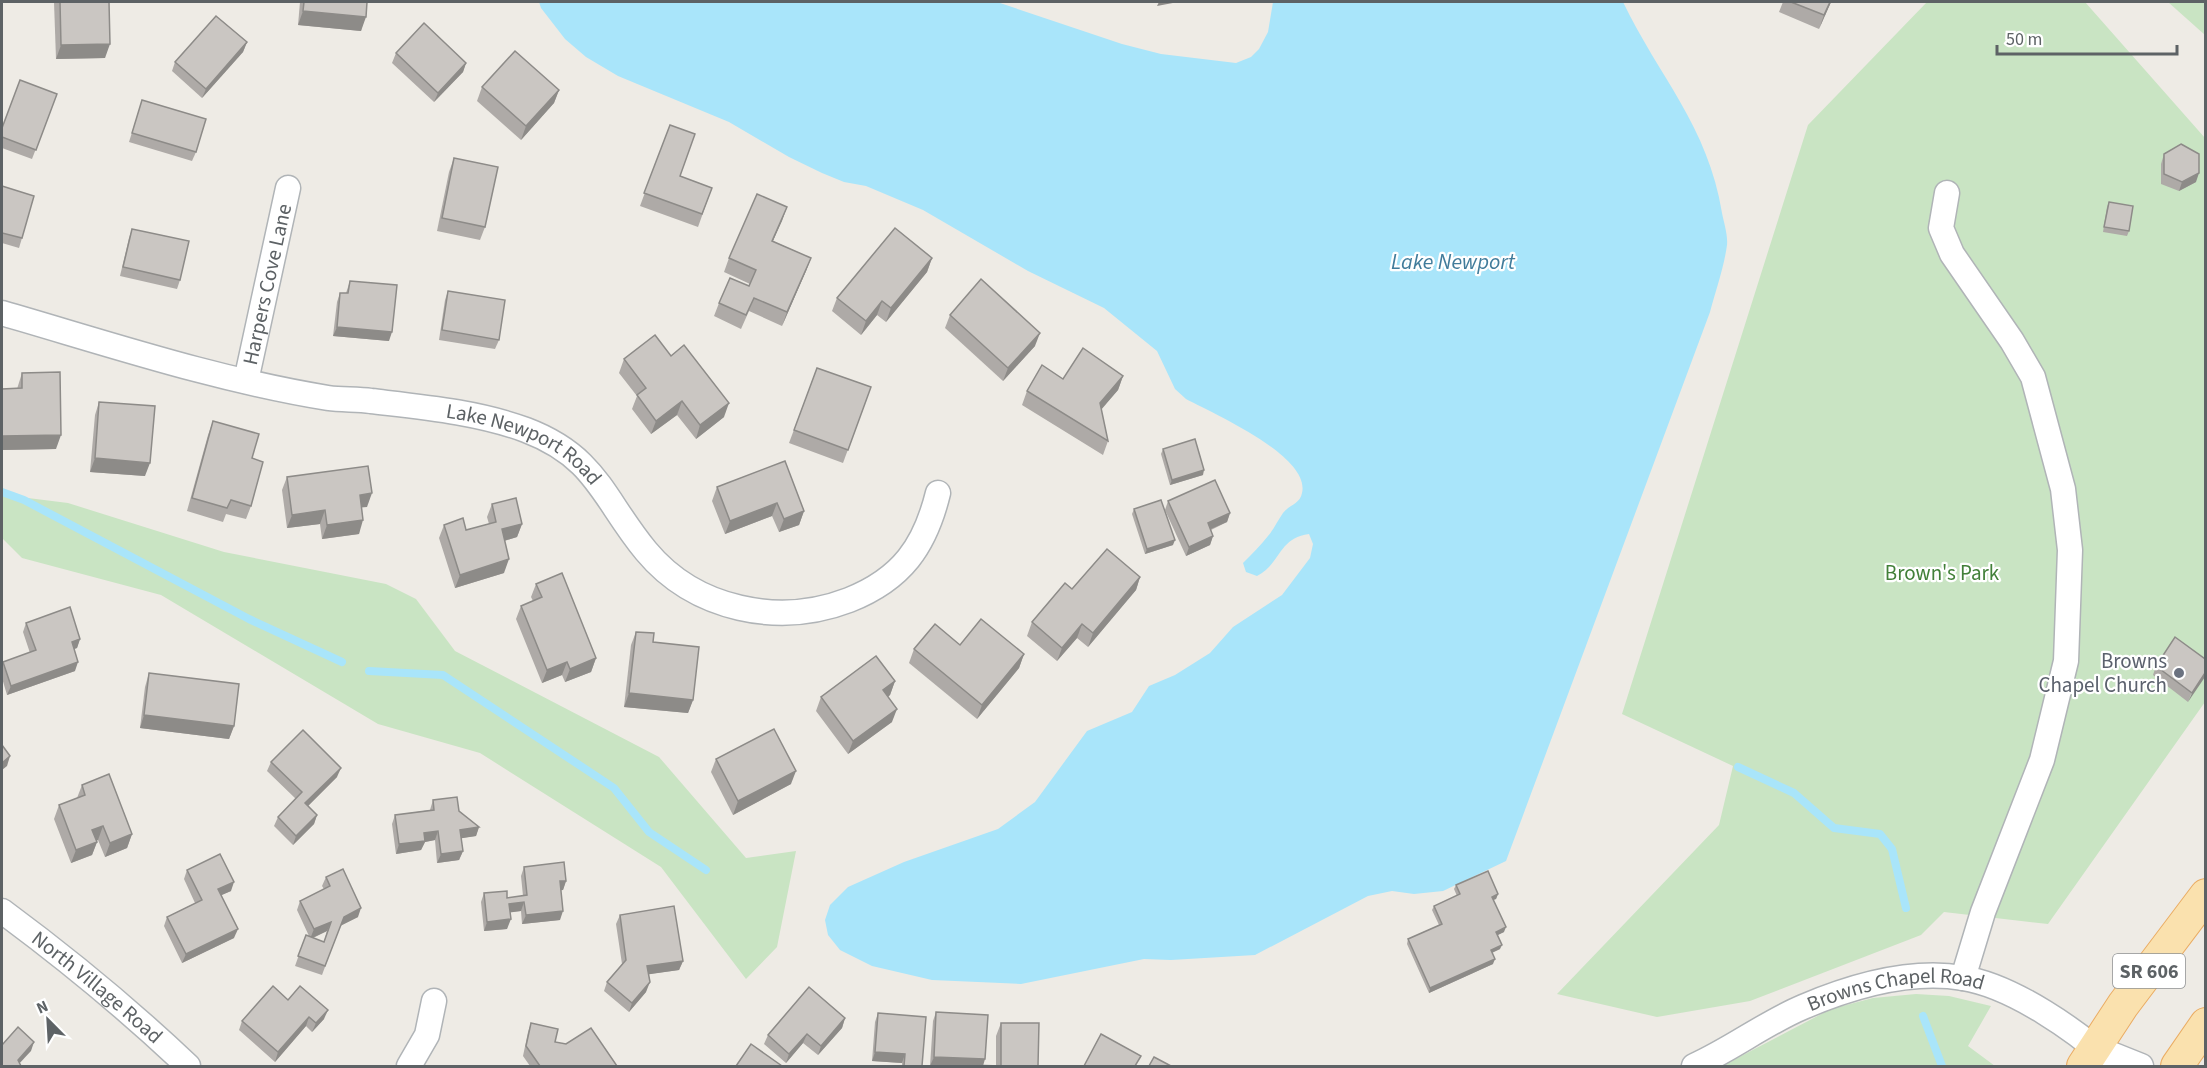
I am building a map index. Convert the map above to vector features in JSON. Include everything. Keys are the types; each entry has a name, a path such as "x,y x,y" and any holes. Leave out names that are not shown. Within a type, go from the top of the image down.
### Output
{"main road":[{"name":"SR 606","path":"2098,1060 2123,1005 2205,895"},
{"path":"2177,1066 2205,1024"}],"street":[{"name":"Harpers Cove Lane","path":"246,381 288,188"},
{"path":"1947,193 1941,228 1952,254 2012,341 2033,377 2063,489 2070,550 2066,661 2042,760 1983,912 1963,978"},
{"name":"Lake Newport Road","path":"2,312 246,381 330,399 369,401 491,419 553,442 580,461 602,485 636,538 672,576 700,594 730,606 754,612 800,612 831,606 860,596 887,580 904,565 920,545 931,522 938,493"},
{"name":"North Village Road","path":"2,911 76,967 146,1026 188,1066"},
{"name":"Browns Chapel Road","path":"1694,1066 1801,1008 1851,989 1894,980 1963,978 2020,999 2098,1060 2141,1066"},
{"path":"409,1066 427,1035 434,1001"}],"green space":[{"name":"Brown's Park","path":"1927,2 2085,2 2205,138 2205,702 2048,924 1944,912 1921,935 1750,1001 1657,1017 1557,994 1719,825 1733,766 1622,714 1808,125"},
{"path":"2168,2 2205,2 2205,35"},
{"path":"2,496 68,503 224,552 386,584 416,599 455,651 659,757 746,858 796,851 777,947 746,979 661,867 480,753 378,724 161,595 22,558 2,538"},
{"path":"1916,994 1949,996 1991,1006 1968,1046 1995,1066 1722,1066 1831,1009 1873,998"}],"water":[{"name":"Lake Newport","path":"539,2 997,2 1122,44 1161,54 1236,63 1251,57 1259,49 1268,32 1273,2 1623,2 1681,103 1706,154 1726,229 1727,245 1710,312 1506,861 1443,891 1414,894 1392,891 1368,896 1255,955 1171,960 1144,959 1021,984 932,980 872,966 840,950 828,935 825,920 830,905 848,887 904,862 998,829 1035,802 1087,731 1132,712 1149,686 1175,675 1210,653 1233,627 1282,595 1310,558 1313,544 1309,534 1291,541 1271,565 1257,576 1246,572 1243,563 1268,536 1285,510 1299,500 1302,493 1301,479 1291,465 1257,437 1186,399 1175,389 1157,351 1104,308 1028,271 923,210 866,186 844,182 822,173 789,157 729,122 618,76 586,57 565,39 541,8"}],"building":[{"path":"60,2 109,2 110,44 61,45"},
{"path":"304,2 367,2 366,17 303,11"},
{"path":"1791,2 1830,2 1824,15"},
{"path":"216,16 247,42 206,89 175,62"},
{"path":"424,23 466,63 438,93 396,53"},
{"path":"515,51 559,90 526,126 482,87"},
{"path":"20,80 57,94 36,150 2,137 2,128"},
{"path":"142,100 206,119 196,152 132,133"},
{"path":"670,125 695,134 680,176 712,188 702,214 644,193"},
{"path":"2181,144 2199,154 2199,173 2182,182 2164,174 2164,154"},
{"path":"454,158 498,167 485,227 442,218"},
{"path":"2,186 34,196 22,238 2,233"},
{"path":"757,194 787,207 772,241 811,258 787,312 754,298 746,315 719,303 730,278 749,286 756,270 729,258"},
{"path":"2109,202 2133,206 2129,231 2104,227"},
{"path":"895,228 932,258 891,308 882,301 866,321 837,298"},
{"path":"132,229 189,241 180,280 123,267"},
{"path":"981,279 1040,333 1008,368 950,315"},
{"path":"350,281 397,285 392,332 337,327 340,293 348,293"},
{"path":"448,291 505,300 499,340 442,330"},
{"path":"655,335 671,356 684,345 729,403 700,425 682,401 656,421 637,395 646,388 624,359"},
{"path":"1083,348 1123,376 1100,403 1108,441 1027,391 1042,365 1063,379"},
{"path":"817,368 871,387 848,450 794,430"},
{"path":"60,372 61,435 2,436 2,389 22,388 22,373"},
{"path":"99,402 155,406 150,463 95,458"},
{"path":"213,421 259,434 252,458 263,462 251,506 231,500 227,508 192,498"},
{"path":"1195,439 1204,470 1172,480 1163,449"},
{"path":"785,461 804,511 784,519 777,503 730,521 717,487"},
{"path":"368,466 372,493 360,495 363,520 327,525 325,510 292,515 287,477"},
{"path":"1215,480 1230,513 1208,523 1213,536 1189,547 1168,501"},
{"path":"516,498 522,524 502,529 509,559 460,575 444,525 463,518 466,530 496,522 492,504"},
{"path":"1161,500 1175,540 1147,549 1134,509"},
{"path":"1107,549 1140,577 1093,633 1082,624 1062,648 1032,622 1065,583 1072,589"},
{"path":"562,573 596,658 570,669 567,662 547,670 521,606 542,597 536,584"},
{"path":"70,607 80,639 72,642 78,662 11,686 3,662 36,650 26,623"},
{"path":"981,619 1024,654 982,705 914,649 935,624 960,645"},
{"path":"636,632 654,633 653,642 699,647 693,700 629,693"},
{"path":"2175,637 2205,659 2205,673 2192,693 2156,666"},
{"path":"876,656 895,681 883,690 897,709 853,741 821,697"},
{"path":"149,673 239,684 234,726 144,715"},
{"path":"774,729 796,771 738,801 716,759"},
{"path":"303,730 341,768 305,803 317,815 296,836 278,817 302,792 271,762"},
{"path":"2,745 10,756 2,763"},
{"path":"109,774 132,834 110,843 103,826 92,830 97,842 76,850 59,805 85,795 82,785"},
{"path":"457,797 459,811 479,827 460,830 463,851 441,854 438,831 424,833 425,841 399,844 395,815 434,810 433,800"},
{"path":"220,854 234,882 218,889 238,929 186,954 167,917 202,900 187,870"},
{"path":"564,862 566,881 560,881 563,911 526,915 524,902 509,904 511,919 487,922 484,893 507,891 507,898 527,895 524,867"},
{"path":"343,869 361,908 344,917 325,966 298,956 306,935 324,942 331,922 314,929 300,901 330,886 326,877"},
{"path":"1488,871 1498,894 1492,897 1506,927 1496,932 1502,945 1491,950 1495,959 1430,988 1408,939 1442,924 1434,906 1460,894 1456,885"},
{"path":"674,906 683,961 647,966 650,982 632,1003 607,982 626,960 620,915"},
{"path":"273,986 288,1000 300,986 328,1010 316,1023 309,1017 278,1052 242,1021"},
{"path":"809,987 845,1018 821,1046 807,1034 789,1054 768,1035"},
{"path":"936,1012 988,1015 985,1059 934,1057"},
{"path":"878,1013 926,1017 922,1066 904,1066 905,1054 875,1052"},
{"path":"531,1023 558,1029 555,1042 566,1044 591,1028 617,1066 540,1066 526,1046"},
{"path":"1001,1023 1039,1023 1038,1066 1001,1066"},
{"path":"18,1027 34,1042 18,1060 21,1066 2,1066 2,1045"},
{"path":"1101,1034 1141,1056 1135,1066 1084,1066"},
{"path":"751,1044 782,1066 736,1066"},
{"path":"1154,1057 1171,1066 1149,1066"}],"waterway":[{"path":"2,492 24,500 249,619 342,662"},
{"path":"369,671 443,675 614,788 649,832 706,870"},
{"path":"1738,767 1794,793 1834,828 1880,834 1892,849 1906,908"},
{"path":"1923,1016 1942,1066"}],"place":[{"name":"Browns Chapel Church","path":"2179,673"}]}
